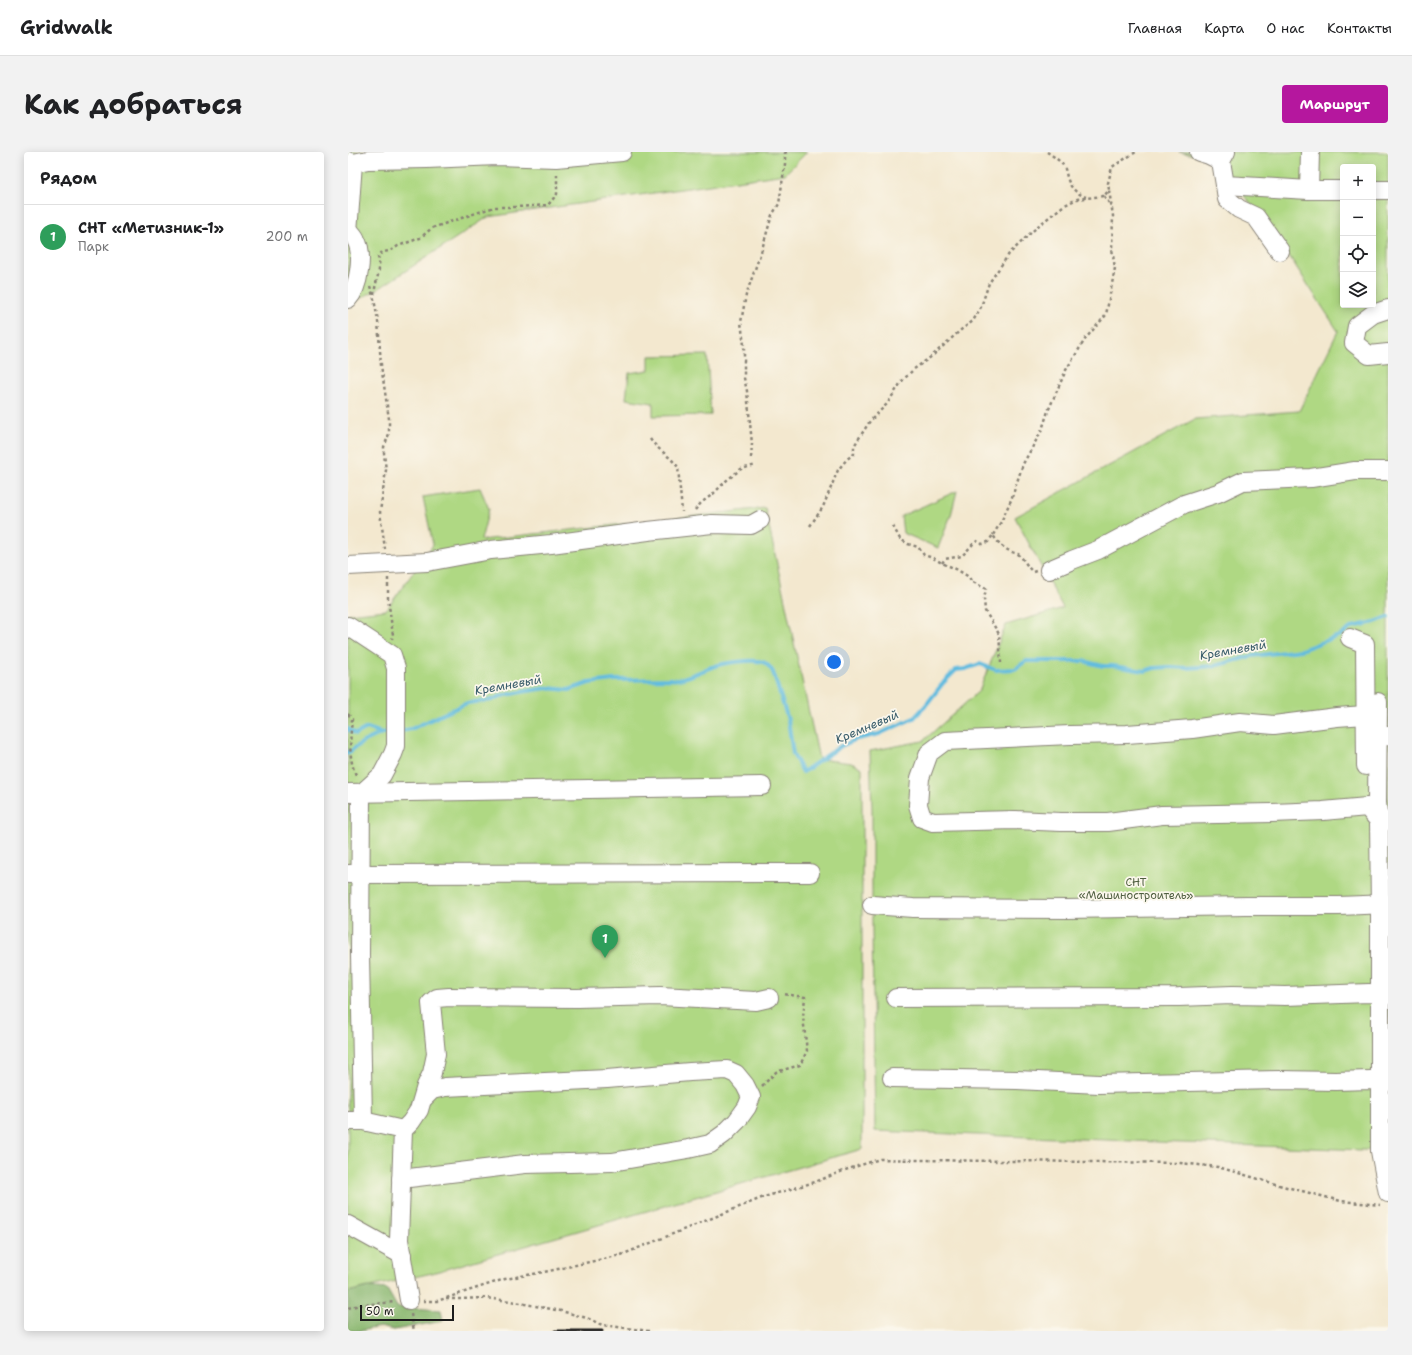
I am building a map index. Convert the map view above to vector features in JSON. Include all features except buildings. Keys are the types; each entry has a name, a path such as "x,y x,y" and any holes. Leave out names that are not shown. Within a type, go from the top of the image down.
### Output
{"lane":[{"path":"348,299 354,293 360,272 357,240 348,231 351,162 368,160 428,160 497,156 556,158 622,152"},
{"path":"1199,152 1223,157 1227,199 1239,208 1256,217 1280,251"},
{"path":"1309,190 1310,152"},
{"path":"1225,184 1309,190 1340,190"},
{"path":"1376,190 1388,190"},
{"path":"1388,308 1373,314 1357,326 1354,343 1368,355 1388,353"},
{"path":"1049,570 1098,550 1184,504 1218,493 1243,481 1311,478 1355,472 1388,471"},
{"path":"348,566 428,562 491,550 551,544 681,523 751,525 760,520"},
{"path":"350,629 392,654 396,668 396,746 382,775 354,794"},
{"path":"1350,638 1364,644 1367,807 1379,904"},
{"path":"1378,702 1383,737 1377,803 1383,821 1379,904 1379,1113 1380,1151 1384,1199"},
{"path":"1365,715 1383,737"},
{"path":"1365,715 1274,725 1240,722 1192,729 1127,734 945,741 929,754 920,778 918,805 922,818 933,822 1015,820 1108,822 1162,815 1272,813 1323,811 1367,807 1383,821"},
{"path":"354,794 762,786"},
{"path":"354,794 355,1121 403,1130"},
{"path":"354,874 810,873"},
{"path":"872,905 913,908 1068,909 1339,906 1379,904"},
{"path":"896,998 1179,997 1232,995 1285,996 1379,994"},
{"path":"409,1300 399,1240 403,1130 411,1122 419,1110 424,1098 436,1054 431,1003 437,998 449,997 577,998 660,996 756,1001 769,998"},
{"path":"401,1179 525,1164 612,1162 710,1144 724,1134 737,1121 747,1108 751,1097 745,1085 736,1074 727,1070 607,1079 445,1087 432,1090 424,1098"},
{"path":"892,1078 1017,1080 1099,1084 1280,1080 1379,1081"},
{"path":"353,1232 402,1255"}],"path":[{"path":"751,458 752,444 747,391 744,378 744,345 741,322 746,294 772,215 779,204 787,152"},
{"path":"1047,152 1056,158 1064,167 1071,188 1078,194 1089,197"},
{"path":"942,563 946,559 962,556 977,541 982,544 988,542 993,535 1011,500 1024,464 1042,430 1048,411 1066,370 1086,338 1106,315 1115,268 1112,249 1112,206 1108,183 1112,167 1136,152"},
{"path":"374,299 375,285 380,264 378,257 382,252 390,251 398,246 420,238 432,228 495,207 548,205 557,194 556,158"},
{"path":"810,526 824,507 826,497 838,470 847,459 854,454 854,446 870,421 887,404 902,381 914,369 932,356 962,328 973,321 981,307 989,283 1009,254 1038,226 1063,206 1077,199 1104,196 1109,190"},
{"path":"1104,196 1112,206"},
{"path":"360,272 371,287 374,299 378,321 381,366 389,419 389,434 384,447 386,470 380,512 393,635 390,644 392,654"},
{"path":"650,439 659,450 674,461 678,467 681,523"},
{"path":"681,523 701,503 714,494 727,480 741,469 756,465"},
{"path":"893,526 900,539 908,544 918,547 924,555 956,569 969,577 971,581 986,589 984,599 985,611 999,634 1001,663"},
{"path":"993,535 1004,547 1011,552 1018,554 1028,568 1033,572 1049,570"},
{"path":"348,714 352,719 349,753 352,770"},
{"path":"751,1097 776,1072 800,1065 807,1051 803,1017 805,997 784,994 769,998"},
{"path":"348,1308 360,1305 409,1300 438,1301 505,1279 621,1255 764,1197 815,1182 848,1169 880,1159 1180,1163 1218,1167 1278,1185 1341,1201 1384,1199"},
{"path":"444,1299 459,1300 485,1298 510,1301 561,1311 587,1318 602,1325 649,1331"}],"green space":[{"path":"348,152 807,152 785,174 488,217 378,289 348,305"},
{"name":"СНТ «Машиностроитель»","path":"1179,152 1388,152 1388,1151 875,1131 872,809 870,751 923,741 979,691 1006,625 1063,608 1015,517 1195,419 1299,411 1338,331 1284,248 1259,214 1214,159"},
{"path":"707,355 711,415 653,416 653,403 626,399 629,373 649,370 649,356"},
{"path":"480,488 489,509 481,540 765,508 819,759 851,763 862,768 862,1149 432,1273 348,1292 348,614 386,610 433,545 423,497"},
{"path":"957,491 951,515 938,548 903,533 901,516"},
{"path":"368,1287 387,1289 397,1307 441,1310 443,1321 394,1330 380,1327 359,1331 348,1331 348,1292"}],"waterway":[{"name":"Кремневый","path":"401,731 411,729 467,703 492,700 501,696 521,692 547,688 569,690 589,683 614,680 680,679 723,664 754,661 765,663 773,672 788,720 793,754 803,772 841,746 857,739 879,734 914,718 943,683 956,670 965,669 980,664 996,670 1015,669 1026,661 1083,661 1103,666 1145,671 1154,668 1214,666 1252,656 1301,650 1341,635 1352,627 1375,622 1388,617"},
{"name":"Кремневый","path":"348,729 356,734 367,728 382,733 392,732"},
{"path":"348,753 363,742 382,733"}],"railway":[{"path":"555,1331 602,1331"}],"place":[{"name":"СНТ «Метизник-1»","path":"605,958"}]}
